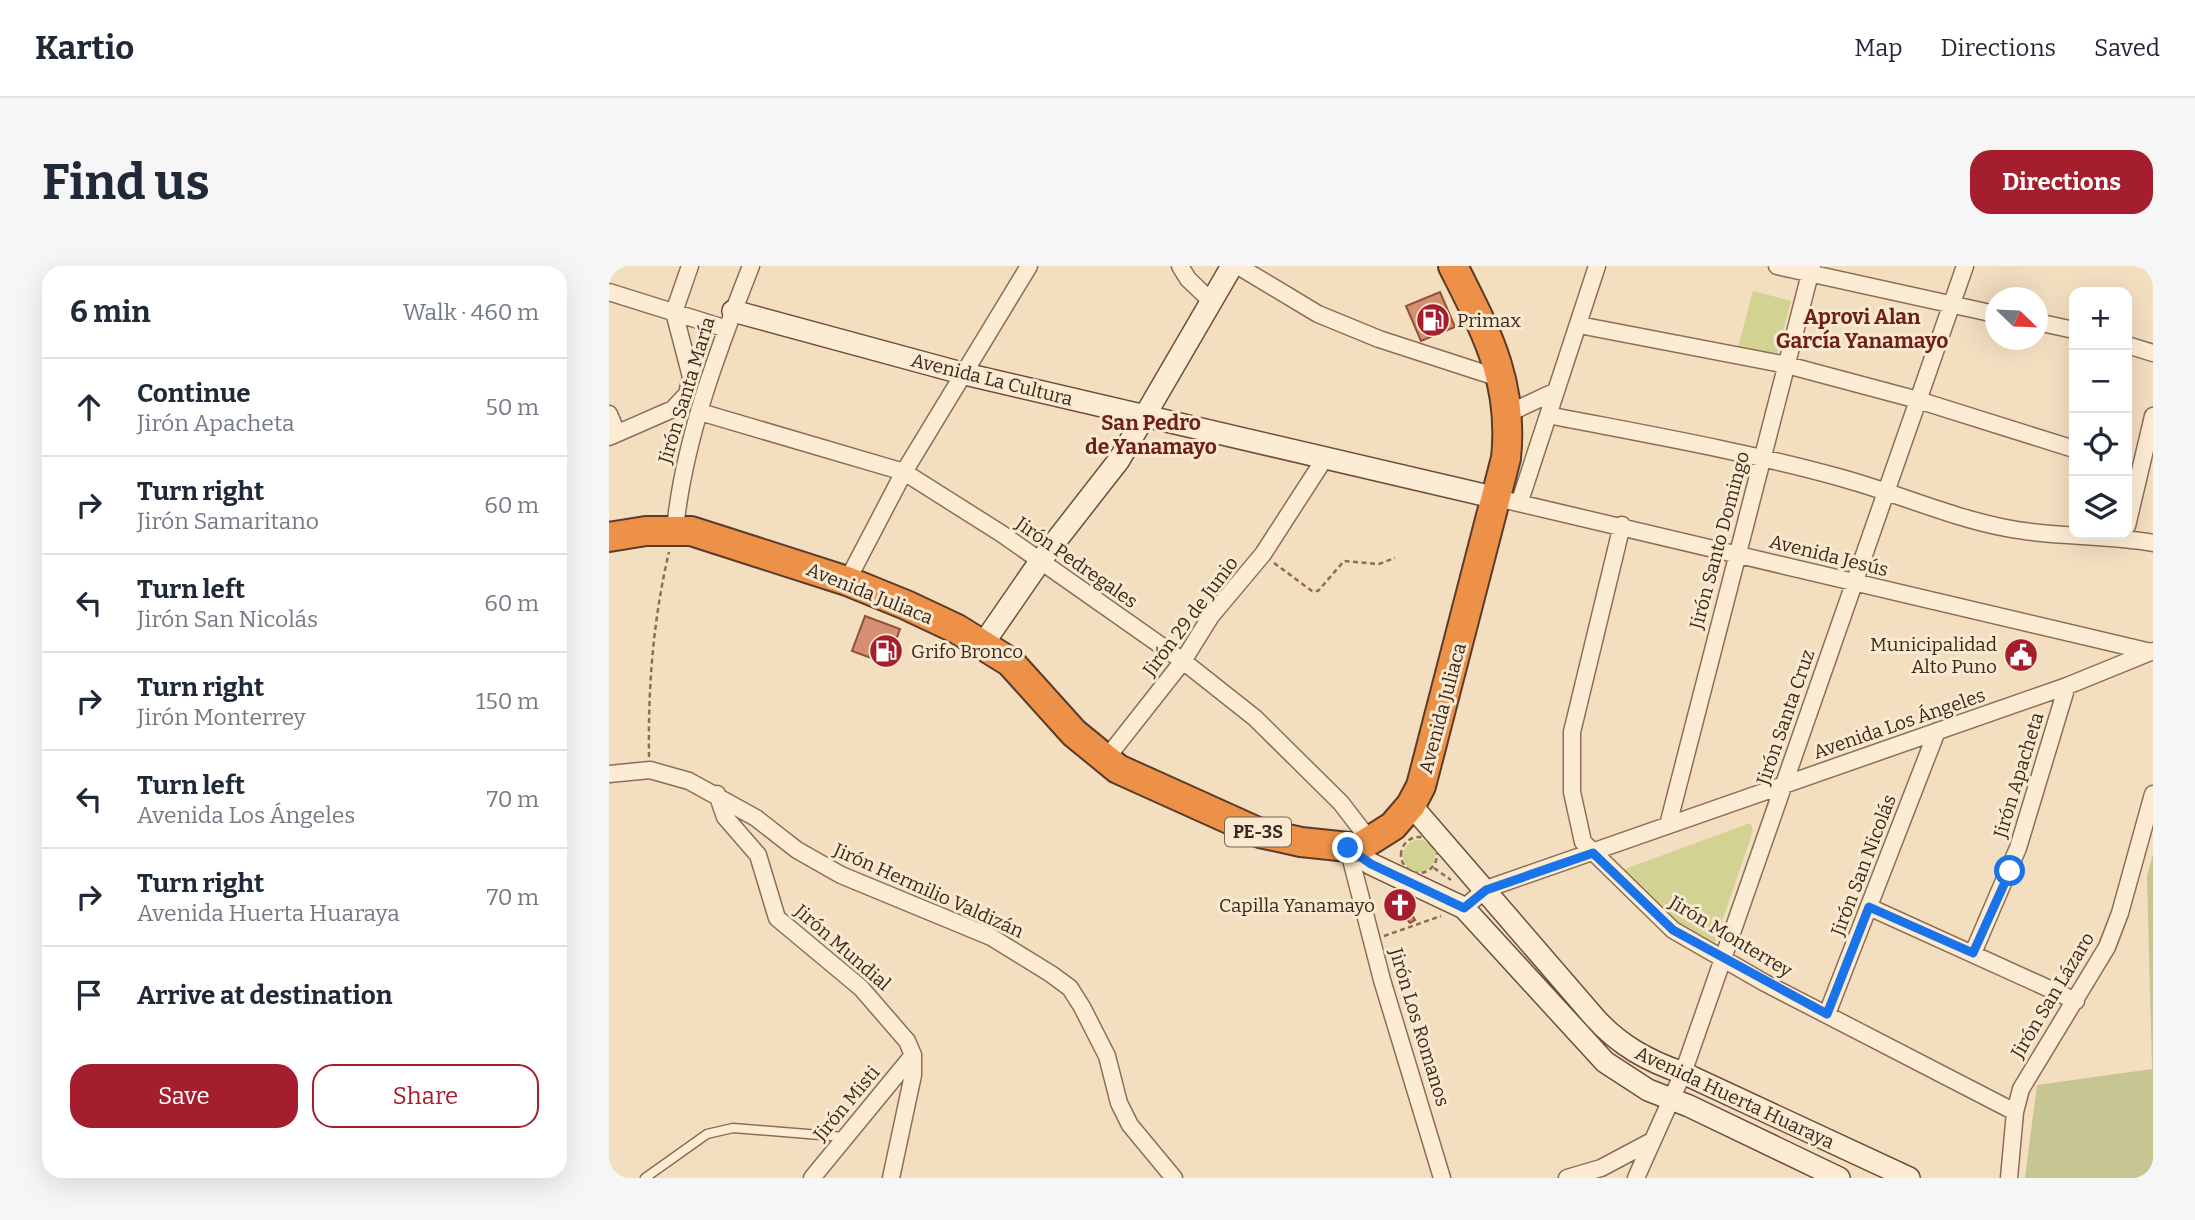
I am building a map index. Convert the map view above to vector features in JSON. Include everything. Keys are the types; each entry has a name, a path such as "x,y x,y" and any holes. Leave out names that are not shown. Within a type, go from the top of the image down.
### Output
{"highway":[{"name":"Avenida Juliaca","path":"609,537 675,529 711,536 847,581 906,605 983,644 1010,662 1054,712 1105,760 1135,778 1260,833 1359,845 1393,826 1411,805 1428,768 1508,499 1506,458 1509,413 1502,379 1485,329 1453,266"}],"street":[{"path":"609,414 613,435 673,409 687,394 691,377 674,312 689,266"},
{"name":"Jirón Santa María","path":"675,529 679,483 730,320 751,266"},
{"path":"847,581 904,472 1030,266"},
{"path":"1180,266 1188,279 1210,301"},
{"path":"983,644 1041,560 1119,460 1232,266"},
{"path":"1238,266 1318,314 1379,340 1502,379"},
{"path":"1508,499 1548,415 1597,266"},
{"path":"1777,266 1811,270 1951,306 1985,312"},
{"name":"Jirón Santa Cruz","path":"1636,1178 1683,1073 1965,266"},
{"name":"Jirón Santo Domingo","path":"1668,825 1811,270"},
{"path":"609,292 674,312 730,320"},
{"name":"Avenida La Cultura","path":"730,320 1508,499"},
{"path":"2048,324 2069,329"},
{"path":"1579,325 1787,365 1918,400 2069,447"},
{"path":"2132,347 2153,354"},
{"path":"1509,413 1556,391"},
{"name":"Jirón Pedregales","path":"700,412 904,472 1041,560 1183,661 1271,732 1341,803 1359,845"},
{"path":"1548,415 1763,457 1887,491 2004,528 2028,533 2069,533"},
{"path":"2132,503 2153,416"},
{"name":"Jirón 29 de Junio","path":"1105,760 1183,661 1210,616 1263,554 1325,458"},
{"name":"Avenida Jesús","path":"1508,499 1853,583 2152,651"},
{"name":"Jirón Monterrey","path":"1622,525 1575,718 1570,750 1575,815 1583,842 1661,921 1827,1014 2015,1112"},
{"path":"2132,535 2153,543"},
{"name":"Avenida Los Ángeles","path":"1464,908 1486,890 2067,686 2152,651"},
{"name":"Jirón Apacheta","path":"1973,953 2018,848 2067,686"},
{"name":"Jirón San Nicolás","path":"1827,1014 1937,732"},
{"name":"Jirón Hermilio Valdizán","path":"609,774 650,771 689,781 717,794 756,818 797,850 841,875 991,937 1070,988 1107,1056 1119,1103 1131,1125 1174,1178"},
{"name":"Jirón Mundial","path":"717,794 725,817 758,855 777,918 861,988 891,1020 913,1055"},
{"name":"Jirón San Lázaro","path":"2009,1178 2015,1112 2025,1082 2095,971 2114,930 2153,794"},
{"name":"Avenida Huerta Huaraya","path":"1411,805 1611,1035 1661,1066 1683,1073 1909,1178"},
{"name":"Avenida Huerta Huaraya","path":"1359,845 1371,864 1464,908 1593,1052 1648,1090 1671,1098 1839,1178"},
{"name":"Jirón Los Romanos","path":"1359,845 1371,941 1443,1178"},
{"path":"1869,907 2076,1001"},
{"path":"891,1178 913,1075 913,1055"},
{"name":"Jirón Misti","path":"811,1178 913,1055"},
{"path":"1567,1178 1601,1168 1652,1141"}],"lane":[{"path":"645,1178 707,1134 733,1128 844,1137"}],"path":[{"path":"650,771 648,693 658,600 675,529"},
{"path":"1263,554 1312,591 1318,591 1325,586 1336,567 1344,561 1379,564 1395,558"},
{"path":"1413,838 1430,840 1437,850 1433,867 1424,873 1408,870 1401,861 1404,845 1413,838"},
{"path":"1433,867 1451,880"},
{"path":"1371,941 1464,908"}],"green space":[{"path":"1753,291 1791,301 1776,357 1738,347"},
{"path":"1750,823 1753,831 1711,954 1620,871"},
{"path":"1419,840 1430,845 1435,856 1430,867 1419,872 1408,867 1403,856 1408,845"},
{"path":"2153,854 2153,1178 2025,1178 2037,1085 2152,1069 2147,876"}],"building":[{"path":"1440,292 1455,327 1421,341 1406,306"},
{"path":"865,616 900,629 887,664 852,651"},
{"name":"Capilla Yanamayo","path":"1398,893 1415,920 1410,923 1390,899"}],"place":[{"name":"Primax","path":"1433,320"},
{"name":"Grifo Bronco","path":"886,651"},
{"name":"Municipalidad Alto Puno","path":"2021,655"},
{"name":"Capilla Yanamayo","path":"1400,905"}],"district":[{"name":"Aprovi Alan García Yanamayo","path":"1862,329"},
{"name":"San Pedro de Yanamayo","path":"1151,435"}],"route":[{"path":"1348,848 1371,864 1450,899 1464,908 1486,890 1593,853 1673,930 1765,983 1827,1014 1869,907 1973,953 2010,871"}]}
